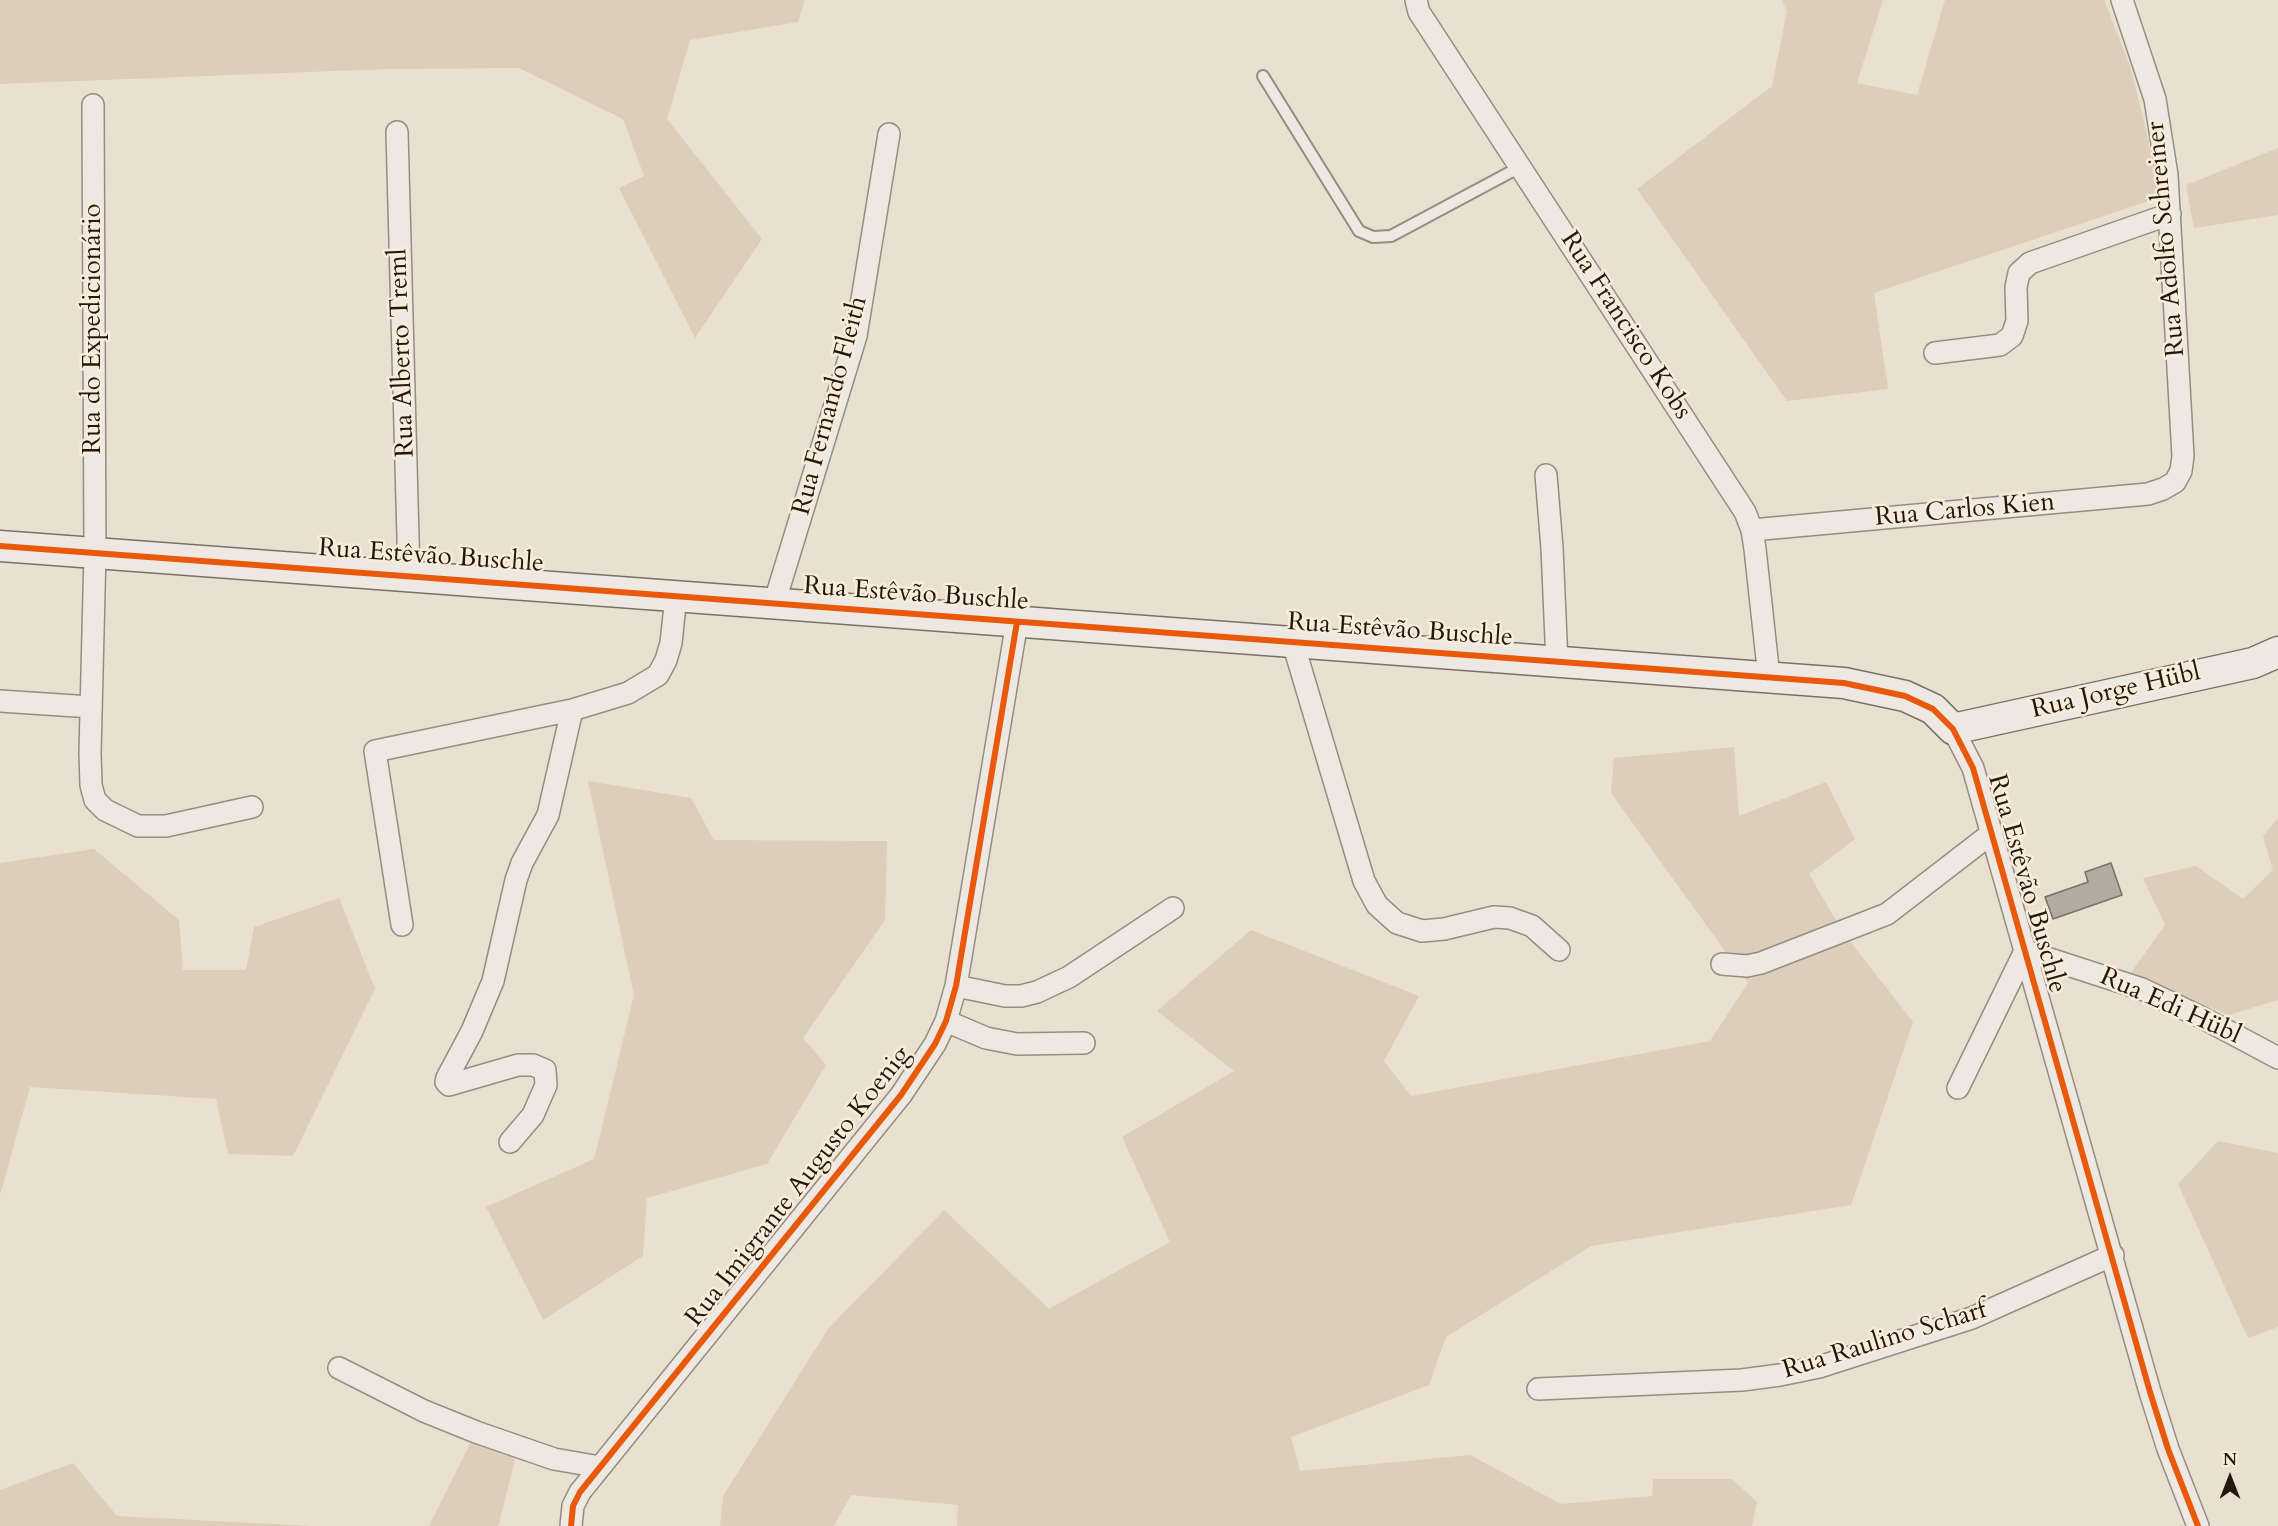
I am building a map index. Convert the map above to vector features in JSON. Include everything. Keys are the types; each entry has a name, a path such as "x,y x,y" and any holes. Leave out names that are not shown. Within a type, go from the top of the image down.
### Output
{"street":[{"name":"Rua Francisco Kobs","path":"1416,0 1419,12 1734,492 1752,530 1769,677"},
{"name":"Rua Adolfo Schreiner","path":"2122,0 2155,99 2168,175 2182,456 2181,471 2175,482"},
{"name":"Rua do Expedicionário","path":"93,105 95,552 91,785 95,800 105,810 138,826 152,827 252,807"},
{"name":"Rua Alberto Treml","path":"397,132 409,575"},
{"name":"Rua Fernando Fleith","path":"774,604 856,336 890,134"},
{"path":"1935,353 2000,345 2012,336 2017,321 2016,287 2019,273 2030,263 2170,214"},
{"path":"1546,475 1553,556 1557,663"},
{"name":"Rua Carlos Kien","path":"1752,530 2148,494 2175,482"},
{"name":"Rua Estêvão Buschle","path":"0,546 1769,677 1844,683 1905,696 1933,709 1953,729 1973,768 2153,1401 2168,1449 2198,1526"},
{"path":"402,925 375,751 572,710 628,693 658,675 666,660 671,644 676,596"},
{"name":"Rua Imigrante Augusto Koenig","path":"571,1526 573,1506 580,1492 901,1095 921,1067 946,1021 956,986 1017,622"},
{"path":"1293,643 1364,881 1377,905 1397,924 1422,931 1444,929 1494,917 1510,918 1532,926 1559,950"},
{"name":"Rua Jorge Hübl","path":"1953,729 2253,663 2278,652"},
{"path":"0,701 91,707"},
{"path":"510,1142 533,1115 546,1085 545,1070 533,1065 518,1065 449,1085 447,1082 482,1010 493,981 516,880 522,863 548,815 572,710"},
{"path":"1722,964 1747,966 1761,963 1887,914 1992,833"},
{"path":"956,986 1005,996 1021,996 1037,992 1069,977 1173,908"},
{"path":"1958,1088 2025,951"},
{"name":"Rua Edi Hübl","path":"2025,951 2142,989 2203,1017 2278,1058"},
{"path":"946,1021 986,1038 1017,1044 1084,1043"},
{"name":"Rua Raulino Scharf","path":"1538,1389 1742,1380 1819,1367 1972,1318 2113,1255"},
{"path":"339,1368 424,1411 476,1432 554,1459 600,1467"}],"lane":[{"path":"1263,76 1359,231 1372,237 1391,236 1520,167"}],"shaded area":[{"path":"0,0 805,0 798,22 690,40 667,119 762,239 695,338 619,188 644,176 623,119 519,68 387,69 0,84"},
{"path":"1782,0 1883,0 1857,83 1917,95 1945,0 2104,0 2130,66 2148,138 2157,198 1874,293 1888,389 1787,401 1637,189 1772,86 1787,12"},
{"path":"2278,148 2278,215 2194,228 2186,185"},
{"path":"1734,747 1739,816 1826,782 1855,839 1809,874 1842,931 1913,1022 1851,1205 1591,1246 1446,1337 1429,1385 1291,1437 1300,1471 1470,1455 1561,1504 1652,1496 1653,1479 1732,1479 1757,1502 1752,1526 957,1526 958,1505 851,1495 834,1526 720,1526 723,1496 828,1329 944,1210 1049,1309 1170,1242 1122,1137 1234,1071 1157,1011 1251,930 1419,996 1384,1061 1411,1096 1710,1041 1748,983 1611,793 1614,758"},
{"path":"588,781 691,798 714,840 887,841 885,920 803,1038 826,1065 767,1164 647,1198 643,1256 543,1320 486,1207 594,1159 634,995"},
{"path":"2278,818 2278,1000 2229,1015 2130,974 2165,925 2143,878 2196,866 2243,899 2273,870 2263,836"},
{"path":"94,849 179,920 183,970 246,970 254,927 339,898 375,989 293,1156 228,1154 216,1099 30,1087 0,1195 0,863"},
{"path":"2218,1141 2278,1153 2278,1327 2248,1338 2178,1184"},
{"path":"476,1432 518,1448 498,1526 429,1526"},
{"path":"73,1463 117,1516 312,1526 0,1526 0,1490"}],"building":[{"path":"2111,863 2122,895 2053,919 2045,897 2088,882 2085,872"}],"cycle path":[{"path":"0,546 1844,683 1905,696 1933,709 1953,729 1973,768 2150,1392 2168,1449 2198,1526"},
{"path":"571,1526 573,1506 580,1492 901,1095 935,1044 946,1021 956,986 1017,622"}]}
